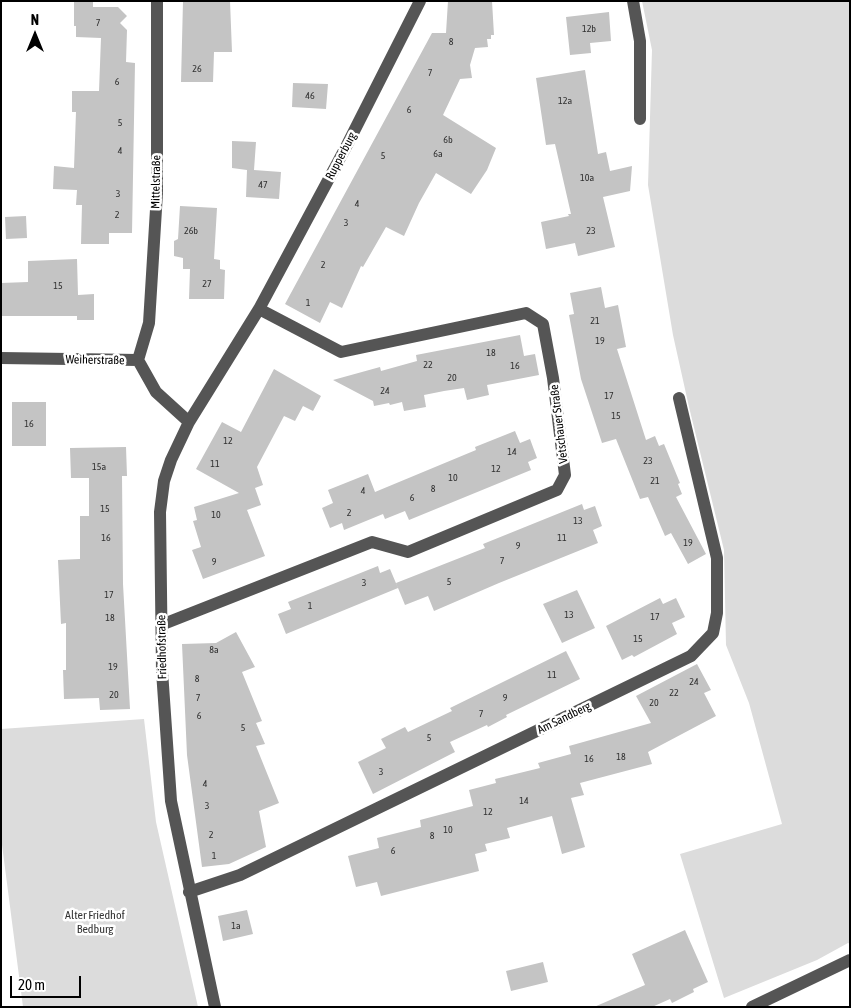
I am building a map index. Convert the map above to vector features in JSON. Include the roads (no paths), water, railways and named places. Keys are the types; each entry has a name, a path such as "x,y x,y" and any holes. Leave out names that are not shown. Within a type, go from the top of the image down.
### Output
{"street":[{"name":"Mittelstraße","path":"138,360 149,323 157,193 157,1"},
{"name":"Rupperburg","path":"259,308 351,136 420,1"},
{"path":"633,1 640,41 640,119"},
{"name":"Friedhofstraße","path":"215,1007 171,801 162,681 161,504 164,481 171,460 189,422 259,308"},
{"name":"Vetschauer Straße","path":"161,625 372,542 408,552 557,490 565,475 554,378 543,324 526,312 341,352 259,308"},
{"name":"Weiherstraße","path":"1,358 138,360 156,392 189,422"},
{"name":"Am Sandberg","path":"189,892 240,875 691,656 713,633 717,613 716,558 679,398"},
{"path":"752,1007 850,960"}],"park label":[{"name":"Alter Friedhof Bedburg","path":"95,922"}]}
